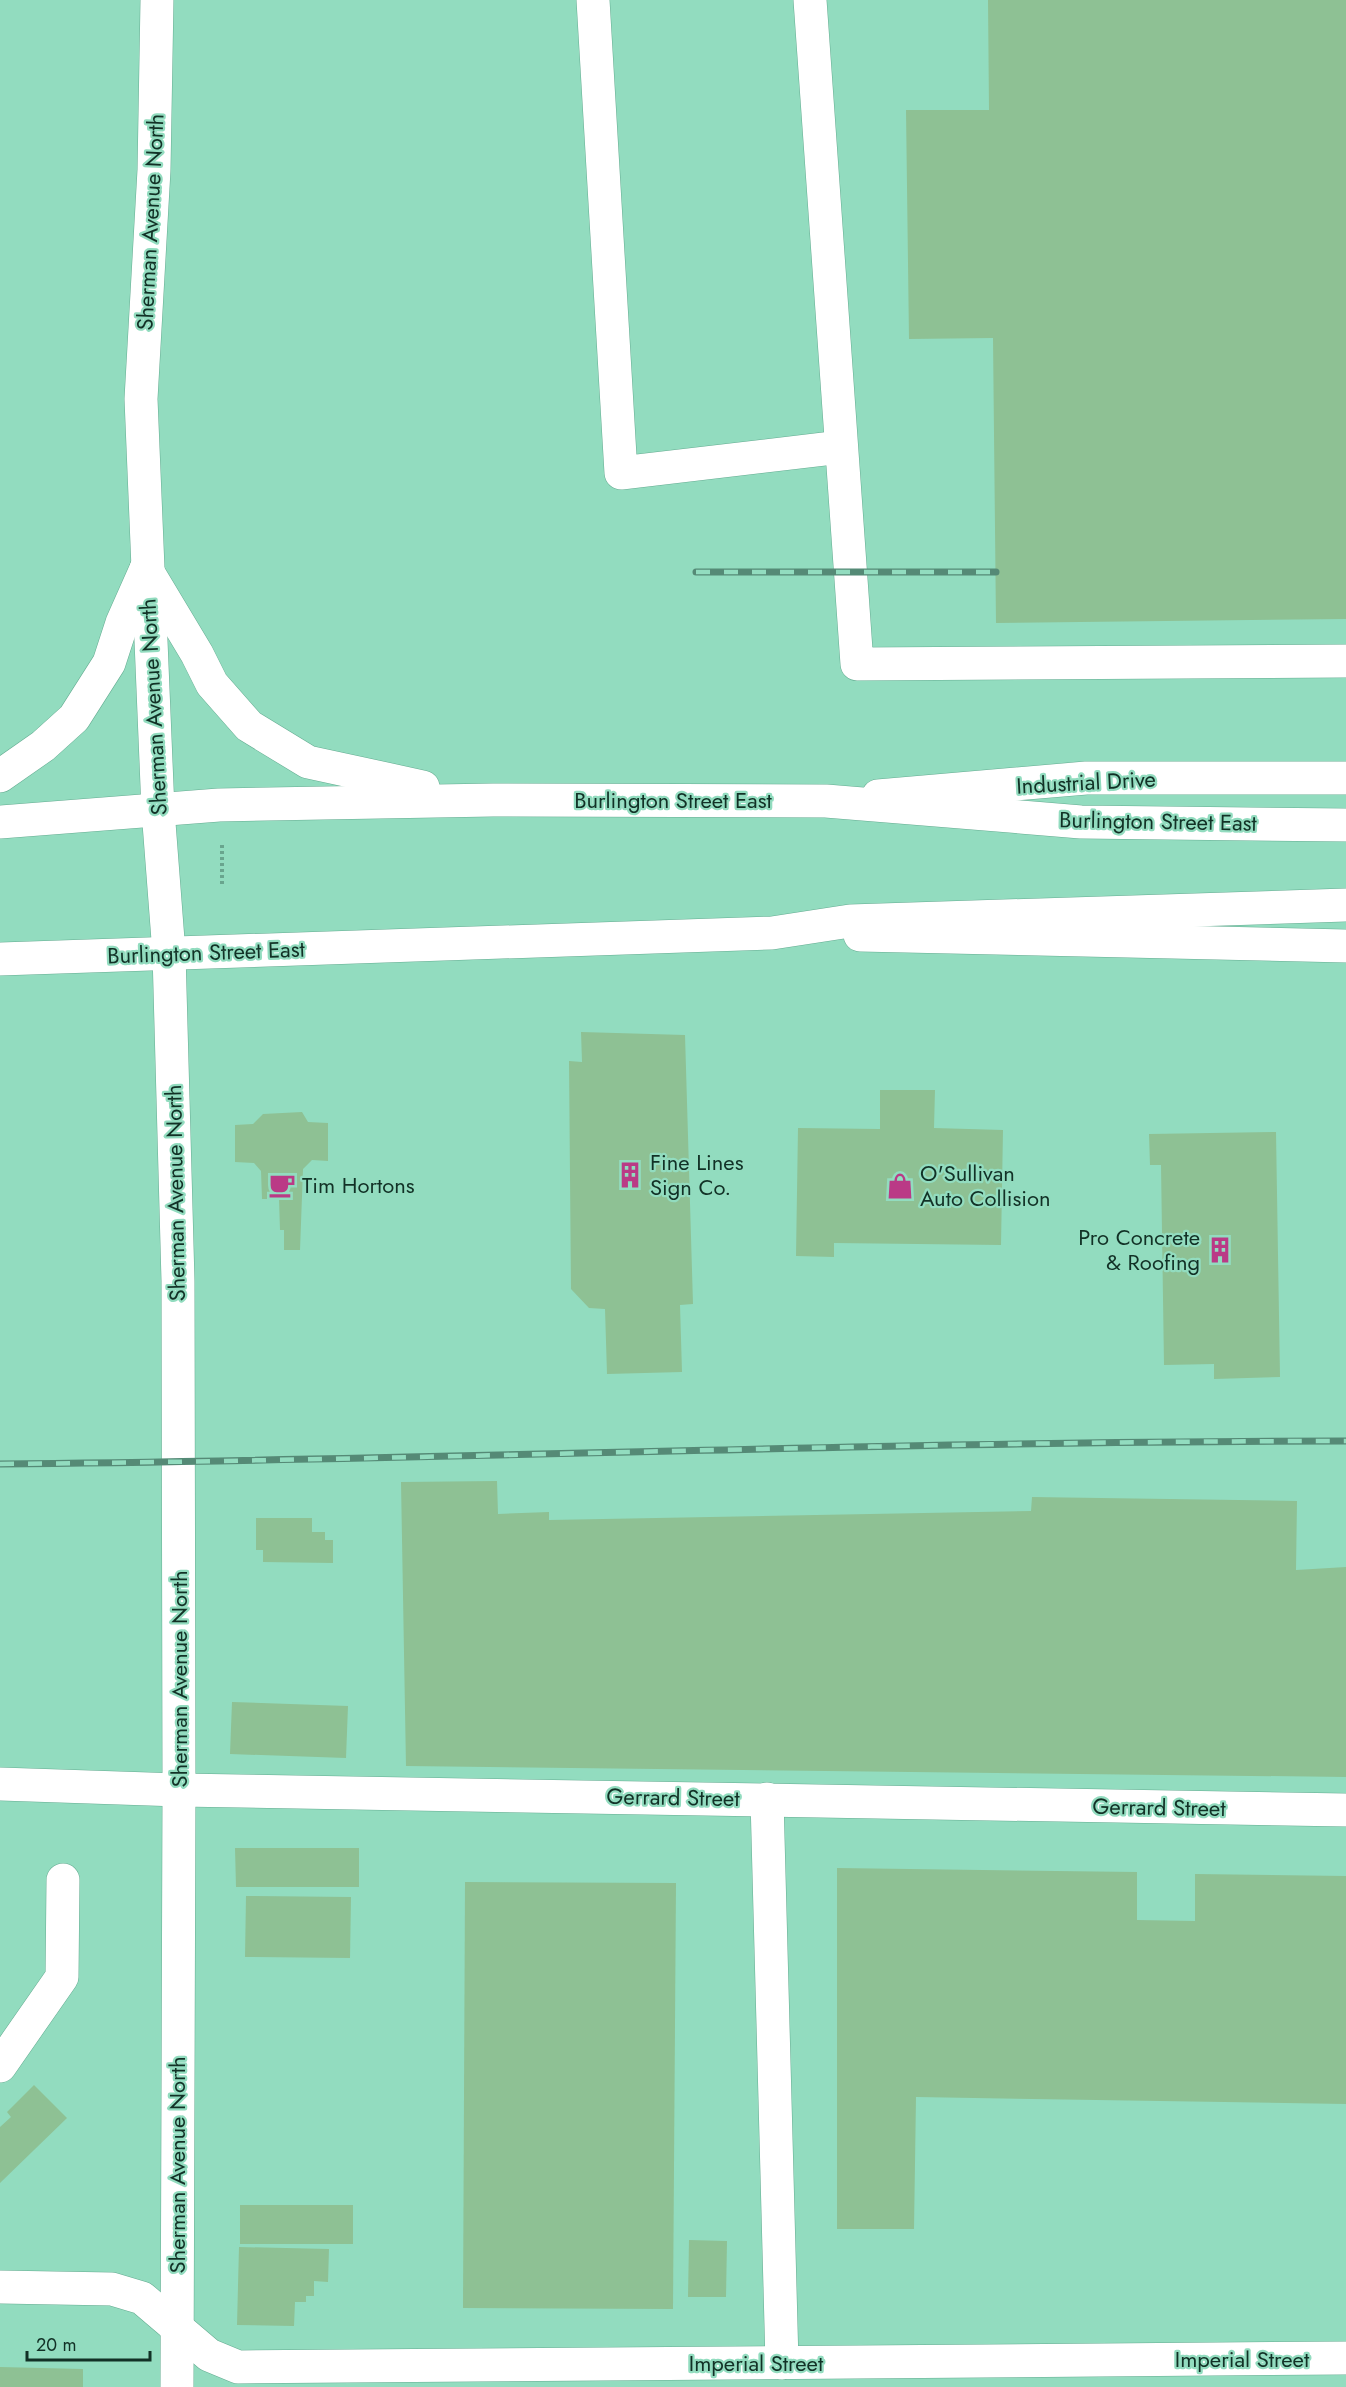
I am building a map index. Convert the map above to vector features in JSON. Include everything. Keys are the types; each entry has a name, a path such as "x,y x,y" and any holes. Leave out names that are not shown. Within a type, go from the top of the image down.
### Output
{"main road":[{"name":"Sherman Avenue North","path":"157,0 154,170 141,399 146,568 158,810 169,953 178,1281 177,2387"},
{"path":"593,0 621,473 842,447"},
{"path":"810,0 857,664 1346,661"},
{"path":"0,776 43,746 74,718 109,663 122,623 146,568"},
{"path":"146,568 212,684 249,726 308,762 493,800"},
{"name":"Industrial Drive","path":"826,801 1086,778 1346,778"},
{"name":"Burlington Street East","path":"0,822 219,805 493,800 826,801 1081,822 1346,825"},
{"name":"Burlington Street East","path":"772,933 850,921 1346,905"},
{"name":"Burlington Street East","path":"0,959 772,933 1346,946"},
{"name":"Gerrard Street","path":"0,1784 179,1790 1346,1810"},
{"path":"767,1799 782,2363"},
{"path":"0,2066 62,1977 63,1880"},
{"name":"Imperial Street","path":"0,2287 112,2289 142,2298 209,2355 238,2367 1346,2358"}],"path":[{"path":"222,838 222,884"}],"building":[{"path":"988,0 1346,0 1346,619 996,623 993,338 909,339 906,110 989,110"},
{"name":"Fine Lines Sign Co.","path":"581,1032 685,1035 693,1304 680,1305 682,1372 607,1374 605,1309 589,1308 571,1289 569,1061 582,1062"},
{"name":"O'Sullivan Auto Collision","path":"880,1090 935,1090 934,1128 1003,1130 1001,1245 834,1243 834,1257 796,1256 798,1128 880,1129"},
{"name":"Tim Hortons","path":"302,1112 308,1122 328,1123 328,1161 312,1160 303,1169 300,1250 284,1250 284,1230 280,1230 279,1199 262,1199 261,1171 254,1163 235,1162 235,1125 253,1124 263,1114"},
{"name":"Pro Concrete & Roofing","path":"1276,1132 1280,1377 1214,1379 1214,1364 1164,1365 1161,1165 1150,1165 1149,1134"},
{"path":"497,1481 498,1514 549,1512 549,1520 1031,1511 1032,1497 1297,1501 1296,1570 1346,1567 1346,1777 406,1766 401,1482"},
{"path":"256,1518 312,1518 312,1532 325,1532 325,1540 333,1540 333,1563 263,1562 263,1550 256,1550"},
{"path":"232,1702 348,1706 346,1758 230,1754"},
{"path":"235,1848 359,1848 359,1887 236,1887"},
{"path":"837,1868 1137,1872 1137,1920 1195,1921 1195,1874 1346,1876 1346,2104 916,2097 914,2229 837,2229"},
{"path":"465,1882 676,1883 673,2309 463,2308"},
{"path":"246,1896 351,1897 350,1958 245,1957"},
{"path":"34,2085 67,2118 0,2183 0,2127 11,2117 7,2112"},
{"path":"240,2205 353,2205 353,2244 240,2244"},
{"path":"689,2240 727,2241 726,2297 688,2297"},
{"path":"239,2247 329,2249 328,2282 314,2281 314,2296 306,2296 306,2302 295,2302 294,2326 237,2325"},
{"path":"0,2367 83,2369 83,2387 0,2387"}],"railway":[{"path":"696,572 996,572"},
{"path":"0,1464 1009,1444 1346,1441"}],"place":[{"name":"Fine Lines Sign Co.","path":"630,1175"},
{"name":"Tim Hortons","path":"282,1185"},
{"name":"O'Sullivan Auto Collision","path":"900,1186"},
{"name":"Pro Concrete & Roofing","path":"1220,1250"}]}
